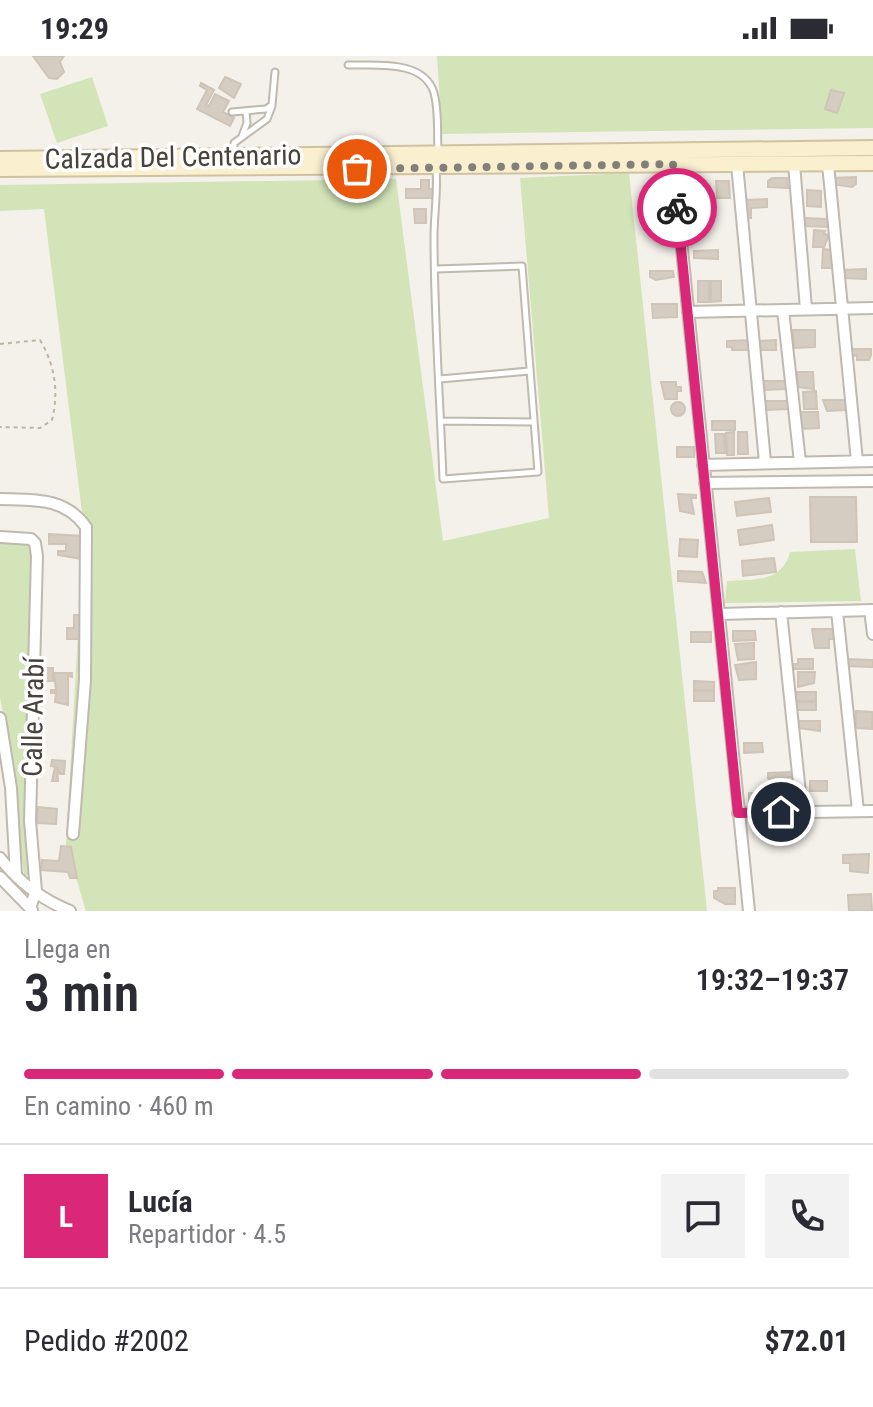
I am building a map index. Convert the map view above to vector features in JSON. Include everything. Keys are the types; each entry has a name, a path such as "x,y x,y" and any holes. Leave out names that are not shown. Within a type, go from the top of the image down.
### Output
{"main road":[{"name":"Calzada Del Centenario","path":"0,169 436,168 873,148"},
{"name":"Calzada Del Centenario","path":"0,159 438,152 673,157 737,164 873,163"}],"street":[{"path":"673,157 749,911"},
{"path":"737,164 765,462"},
{"path":"794,164 806,309"},
{"path":"828,164 857,461"},
{"path":"688,312 873,308"},
{"path":"783,310 800,462"},
{"path":"703,465 873,461"},
{"path":"705,483 873,481"},
{"path":"0,499 59,502 76,513 86,527 85,680 73,834"},
{"name":"Calle Arabí","path":"0,537 24,537 35,543 30,835 36,891"},
{"path":"720,614 872,610 873,634"},
{"path":"837,611 858,811"},
{"path":"781,612 802,812"},
{"path":"0,718 11,788 16,875"},
{"path":"738,813 873,811"},
{"path":"0,858 51,903 70,911"},
{"path":"0,877 31,910"},
{"path":"31,910 36,891"}],"lane":[{"path":"348,65 403,67 420,75 434,92 438,152 434,234 443,479 538,472 522,266 436,269"},
{"path":"234,156 234,143 267,119 272,105 275,72"},
{"path":"232,112 272,105"},
{"path":"241,138 247,123 246,111"},
{"path":"440,379 529,371"},
{"path":"441,421 532,422"}],"path":[{"path":"0,344 40,340 57,382 57,399 52,420 40,428 0,427"}],"green space":[{"path":"437,56 873,56 873,128 442,134"},
{"path":"92,77 108,126 57,143 40,94"},
{"path":"629,173 707,911 86,911 66,844 84,528 44,209 0,211 0,185 396,179 443,541 549,518 520,178"},
{"path":"0,541 29,542 32,547 28,875 24,875 7,731 0,698"},
{"path":"855,549 861,601 725,603 727,581 757,579 774,574 781,569 790,552"}],"building":[{"path":"33,56 64,56 60,62 64,72 57,79 49,78"},
{"path":"225,77 241,84 234,98 219,88"},
{"path":"201,83 214,90 206,105 209,106 215,94 229,101 223,112 234,118 230,126 197,109 207,90 200,86"},
{"path":"831,90 844,93 837,113 825,109"},
{"path":"856,177 856,184 852,187 831,184 831,178"},
{"path":"787,178 788,188 768,187 768,181"},
{"path":"421,180 429,180 429,189 436,189 436,198 406,198 406,189 421,189"},
{"path":"716,181 729,181 730,198 717,198"},
{"path":"807,190 821,191 821,207 807,206"},
{"path":"767,199 767,207 751,208 751,218 745,218 744,200"},
{"path":"665,200 666,209 649,207 649,211 643,211 642,201"},
{"path":"414,209 426,209 426,223 415,223"},
{"path":"804,218 828,219 828,227 804,226"},
{"path":"814,230 825,231 824,234 829,235 824,247 813,247"},
{"path":"823,249 834,250 833,268 822,268"},
{"path":"718,250 718,259 694,258 694,251"},
{"path":"866,269 866,279 843,278 843,270"},
{"path":"650,271 673,271 674,277 656,280 650,277"},
{"path":"698,281 709,281 709,302 698,302"},
{"path":"711,281 721,281 721,301 711,302"},
{"path":"652,304 677,304 677,317 653,318"},
{"path":"793,330 815,330 815,347 794,348"},
{"path":"751,340 750,350 727,347 727,341"},
{"path":"776,340 776,350 759,350 759,341"},
{"path":"848,349 871,349 871,355 869,360 857,360 857,355 848,358"},
{"path":"797,372 813,372 814,389 798,387"},
{"path":"763,381 786,381 786,389 763,390"},
{"path":"661,382 676,382 676,387 681,387 681,391 677,391 677,399 665,399"},
{"path":"816,391 817,409 804,409 803,392"},
{"path":"823,400 847,400 847,405 845,410 827,411"},
{"path":"765,401 789,401 790,409 766,410"},
{"path":"678,402 685,409 678,416 671,409"},
{"path":"800,412 818,412 819,428 800,429"},
{"path":"712,421 735,421 735,430 712,430"},
{"path":"734,432 734,455 727,455 726,433"},
{"path":"738,432 747,432 748,454 738,454"},
{"path":"715,434 724,434 725,453 716,453"},
{"path":"677,447 694,447 694,457 677,457"},
{"path":"678,494 696,495 696,498 691,498 694,514 680,511"},
{"path":"810,497 856,497 857,542 811,542"},
{"path":"769,498 771,512 737,516 735,502"},
{"path":"772,525 774,540 740,545 738,530"},
{"path":"49,534 83,536 81,559 58,555 58,551 66,551 66,544 49,544"},
{"path":"680,539 698,540 697,557 679,556"},
{"path":"774,558 776,572 743,576 742,561"},
{"path":"678,571 702,572 706,583 678,581"},
{"path":"74,615 81,615 81,639 67,639 67,628 74,628"},
{"path":"812,629 838,629 838,639 829,639 829,648 815,648"},
{"path":"733,631 755,631 756,640 733,641"},
{"path":"691,632 711,632 711,642 691,642"},
{"path":"754,643 754,659 738,660 735,644"},
{"path":"798,659 813,659 813,669 791,669 791,664 798,664"},
{"path":"845,659 873,660 873,667 845,666"},
{"path":"756,662 756,679 739,680 735,665"},
{"path":"40,668 53,668 53,681 40,681"},
{"path":"798,672 815,672 814,683 798,687"},
{"path":"54,673 72,673 72,677 68,676 68,705 55,702 56,693 51,693 51,690 56,690"},
{"path":"694,681 714,682 714,690 694,690"},
{"path":"694,691 714,691 714,701 694,701"},
{"path":"796,692 816,692 816,701 796,701"},
{"path":"795,702 816,702 816,710 795,710"},
{"path":"856,711 873,712 872,729 856,728"},
{"path":"798,721 820,721 820,731 798,728"},
{"path":"744,743 762,743 763,752 744,753"},
{"path":"52,760 65,761 64,774 60,774 57,767 58,781 52,781 55,767 51,766"},
{"path":"793,772 793,777 788,777 788,780 768,778 768,773"},
{"path":"810,781 827,781 827,791 810,791"},
{"path":"795,783 795,791 773,792 772,784"},
{"path":"749,793 771,793 772,803 749,803"},
{"path":"38,807 57,809 56,824 37,823"},
{"path":"61,846 71,847 77,878 70,878 68,872 41,870 42,860 59,861"},
{"path":"869,854 868,873 850,871 850,863 843,863 843,855"},
{"path":"718,888 735,888 735,904 725,904 714,898 714,891"},
{"path":"871,894 872,911 849,911 848,895"}],"way so far":[{"path":"357,169 673,164 677,208"}],"route":[{"path":"677,208 738,813 781,812"}]}
